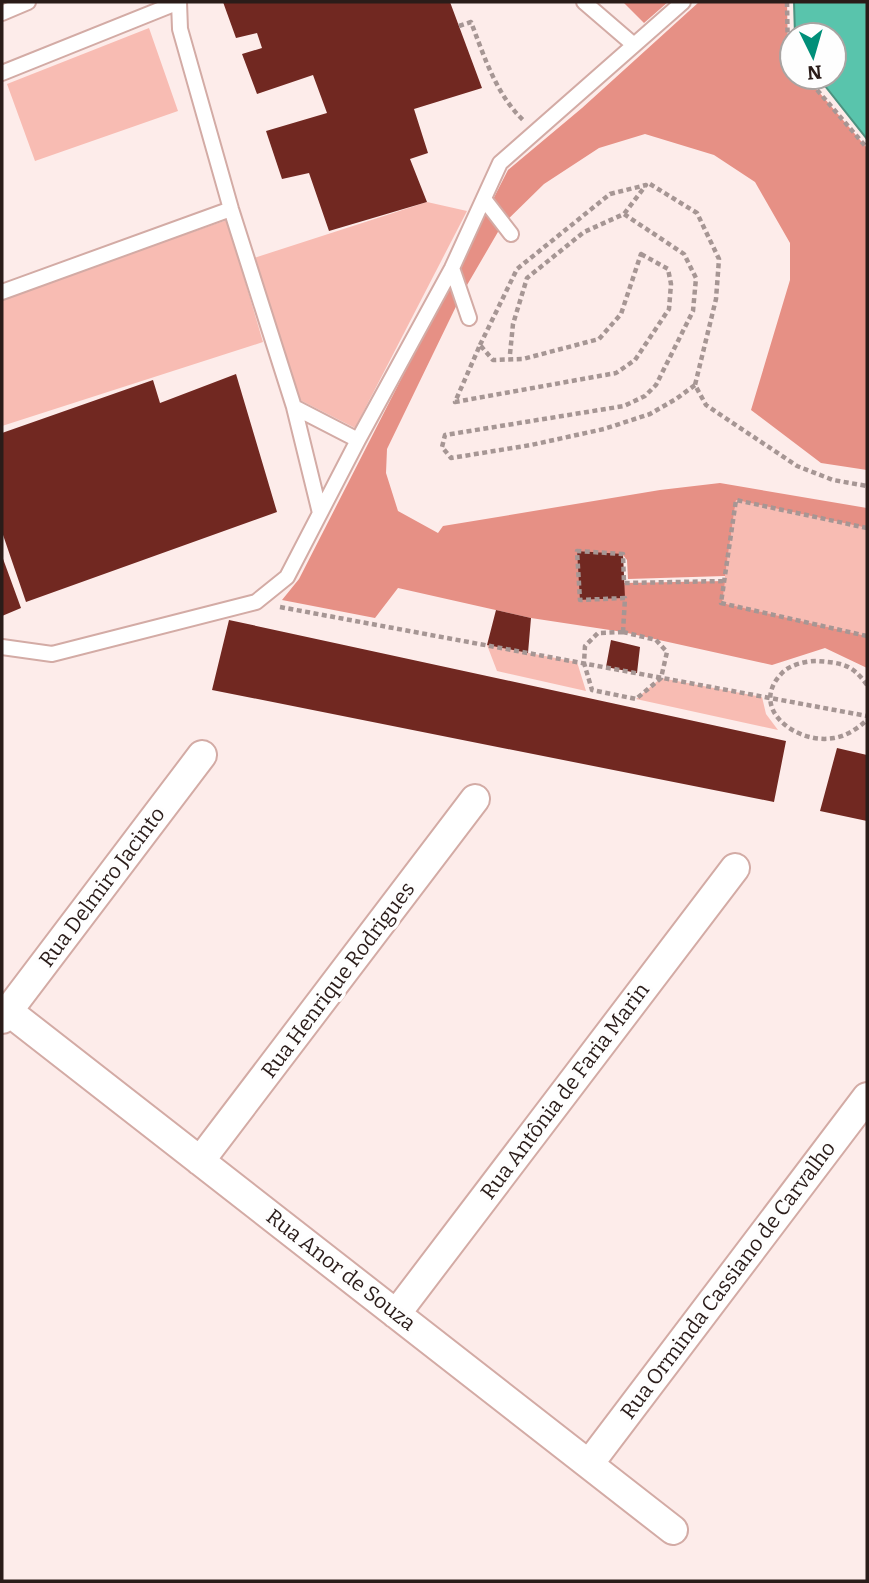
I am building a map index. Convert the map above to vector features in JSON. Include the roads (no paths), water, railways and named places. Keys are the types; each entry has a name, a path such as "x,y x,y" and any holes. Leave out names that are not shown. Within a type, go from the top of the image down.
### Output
{"street":[{"name":"Rua Delmiro Jacinto","path":"5,1015 202,755"},
{"name":"Rua Henrique Rodrigues","path":"200,1161 475,799"},
{"name":"Rua Antônia de Faria Marin","path":"396,1314 735,868"},
{"name":"Rua Anor de Souza","path":"5,1015 200,1161 673,1530"},
{"name":"Rua Orminda Cassiano de Carvalho","path":"589,1464 867,1097"}],"lane":[{"path":"2,13 28,2"},
{"path":"2,73 155,6 179,2 180,29 231,209 294,407 320,513"},
{"path":"584,2 634,46"},
{"path":"2,647 52,654 256,602 287,577 452,268 500,163 683,2"},
{"path":"155,6 180,29"},
{"path":"484,199 511,233"},
{"path":"2,292 231,209"},
{"path":"452,268 469,318"},
{"path":"294,407 358,440"}]}
